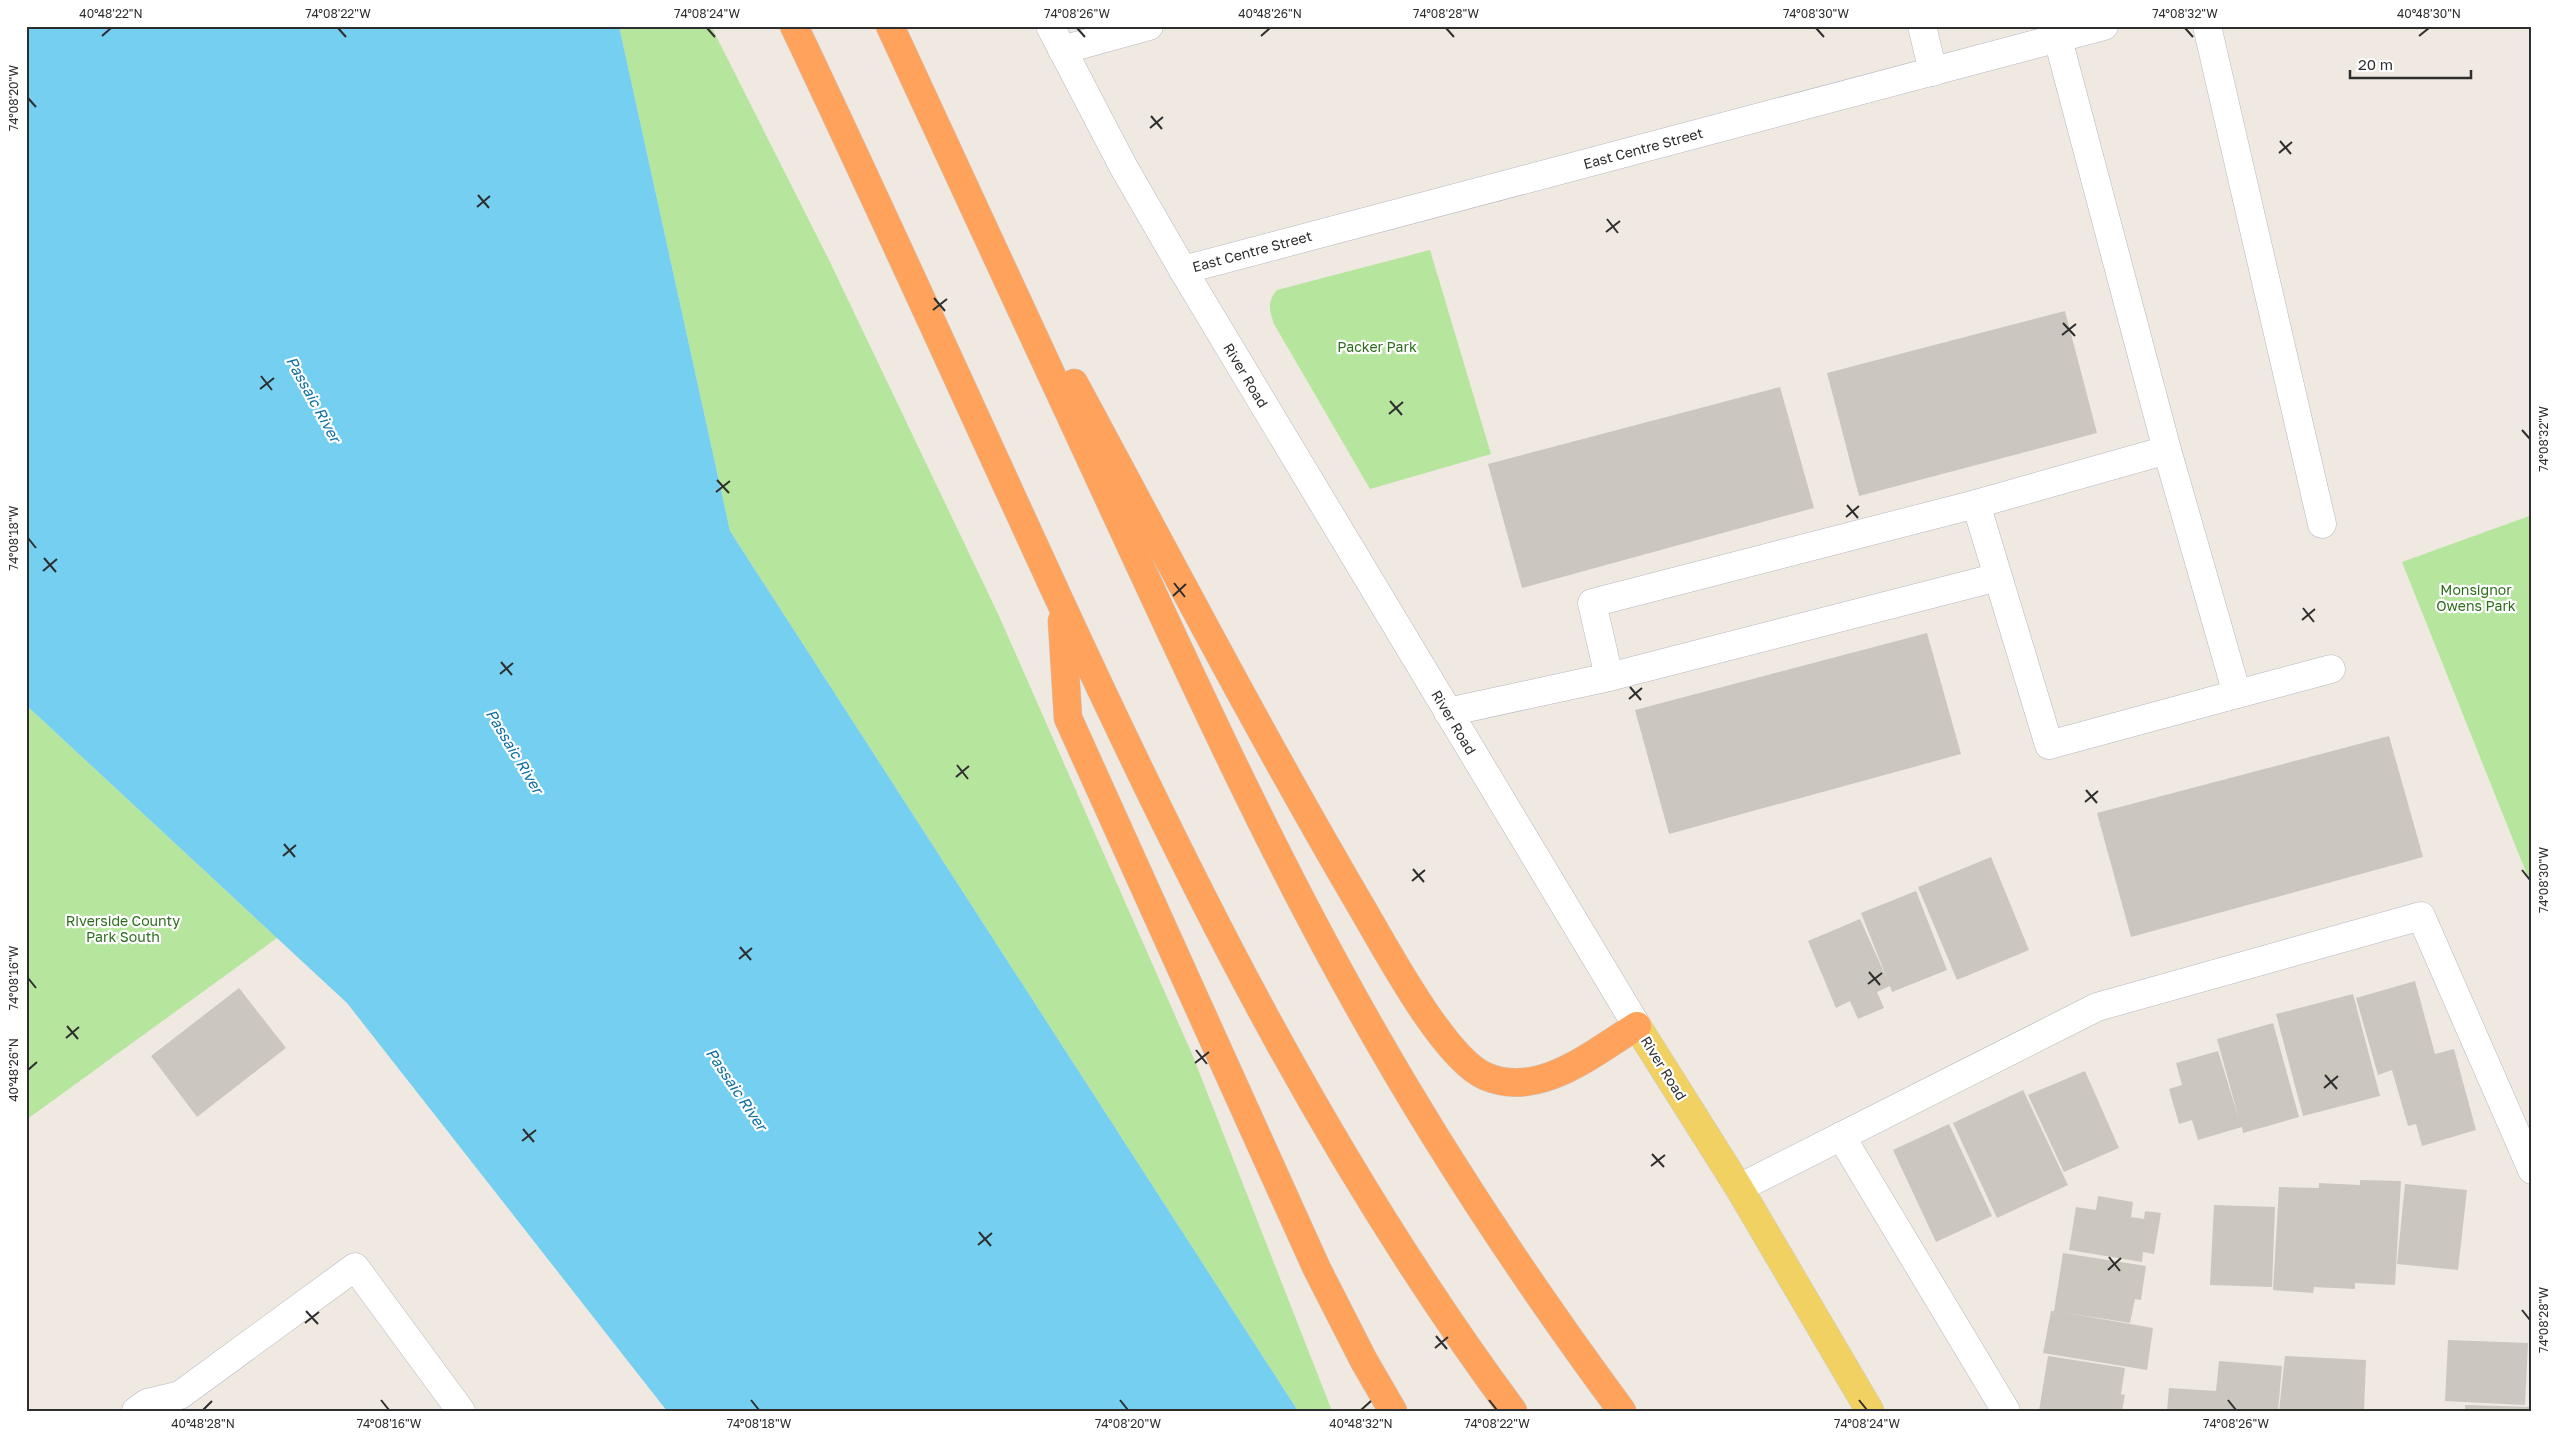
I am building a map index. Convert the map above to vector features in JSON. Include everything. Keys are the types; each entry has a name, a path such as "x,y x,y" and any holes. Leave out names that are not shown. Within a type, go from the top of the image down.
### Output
{"highway":[{"path":"794,26 1142,778 1200,896 1268,1024 1342,1152 1423,1279 1513,1411"},
{"path":"890,26 1213,723 1278,856 1344,982 1416,1106 1495,1231 1576,1349 1622,1411"},
{"path":"937,126 1280,767 1387,950 1431,1020 1456,1054 1485,1076 1514,1083 1543,1079 1637,1026"},
{"path":"1062,605 1068,718 1317,1269 1364,1361 1393,1411"}],"main road":[{"name":"River Road","path":"1637,1026 1739,1188 1870,1411"}],"street":[{"name":"River Road","path":"1050,26 1123,166 1182,270 1637,1026"},
{"path":"1062,50 1149,26"},
{"path":"1922,26 1933,72"},
{"name":"East Centre Street","path":"1182,270 1933,72 2020,37 2058,38 2104,26"},
{"path":"2207,26 2322,524"},
{"path":"2058,38 2167,450 2237,694"},
{"path":"1609,677 1592,603 1976,504 2167,450"},
{"path":"1976,504 2049,745 2331,669"},
{"path":"1448,712 1609,677 1998,577"},
{"path":"1739,1188 2096,1007 2421,916 2532,1170"},
{"path":"1841,1136 2006,1411"},
{"path":"136,1411 147,1403 186,1403 355,1267 461,1411"}],"green space":[{"path":"619,26 711,26 829,260 999,616 1192,1054 1332,1411 1298,1411 730,531"},
{"name":"Packer Park","path":"1430,250 1491,454 1370,489 1274,324 1270,302 1277,290"},
{"name":"Monsignor Owens Park","path":"2532,515 2532,887 2402,562"},
{"name":"Riverside County Park South","path":"26,705 277,938 26,1120"}],"water":[{"name":"Passaic River","path":"26,26 619,26 730,531 1298,1411 667,1411 347,1003 26,705"}],"building":[{"path":"2065,311 2097,433 1859,496 1827,373"},
{"path":"1780,387 1814,508 1522,588 1488,464"},
{"path":"1927,633 1961,754 1669,834 1635,710"},
{"path":"2389,736 2423,857 2131,937 2097,813"},
{"path":"1991,857 2029,950 1957,980 1918,887"},
{"path":"1916,891 1947,970 1892,992 1890,986 1877,992 1884,1008 1858,1019 1850,1001 1836,1008 1808,941 1860,919 1888,981 1861,913"},
{"path":"2415,981 2435,1054 2454,1049 2476,1130 2422,1146 2416,1124 2408,1126 2392,1070 2378,1075 2356,998"},
{"path":"239,988 286,1048 197,1117 151,1056"},
{"path":"2353,994 2380,1096 2303,1116 2276,1014"},
{"path":"2273,1023 2299,1117 2243,1133 2242,1127 2198,1140 2192,1120 2179,1124 2169,1089 2182,1085 2176,1063 2218,1051 2239,1119 2217,1039"},
{"path":"2085,1071 2119,1148 2064,1172 2028,1095"},
{"path":"2023,1090 2068,1185 1997,1218 1953,1123"},
{"path":"1949,1124 1992,1216 1936,1242 1893,1150"},
{"path":"2360,1180 2401,1181 2395,1285 2355,1283 2355,1289 2314,1287 2313,1293 2273,1290 2279,1187 2319,1188 2319,1183 2360,1185"},
{"path":"2405,1184 2467,1190 2458,1270 2397,1264"},
{"path":"2098,1196 2133,1202 2131,1217 2144,1219 2145,1211 2161,1213 2154,1254 2143,1252 2142,1262 2069,1250 2076,1207 2096,1210"},
{"path":"2214,1205 2275,1207 2272,1287 2210,1285"},
{"path":"2063,1253 2146,1266 2141,1300 2135,1299 2130,1323 2061,1312 2153,1328 2147,1370 2043,1353 2051,1311 2054,1311"},
{"path":"2448,1340 2528,1343 2525,1405 2445,1401"},
{"path":"2048,1356 2125,1368 2121,1394 2125,1395 2122,1411 2039,1411"},
{"path":"2285,1356 2366,1360 2364,1411 2279,1411"},
{"path":"2219,1361 2282,1366 2278,1411 2167,1411 2169,1388 2216,1391"},
{"path":"2465,1405 2532,1407 2532,1411 2465,1411"}]}
